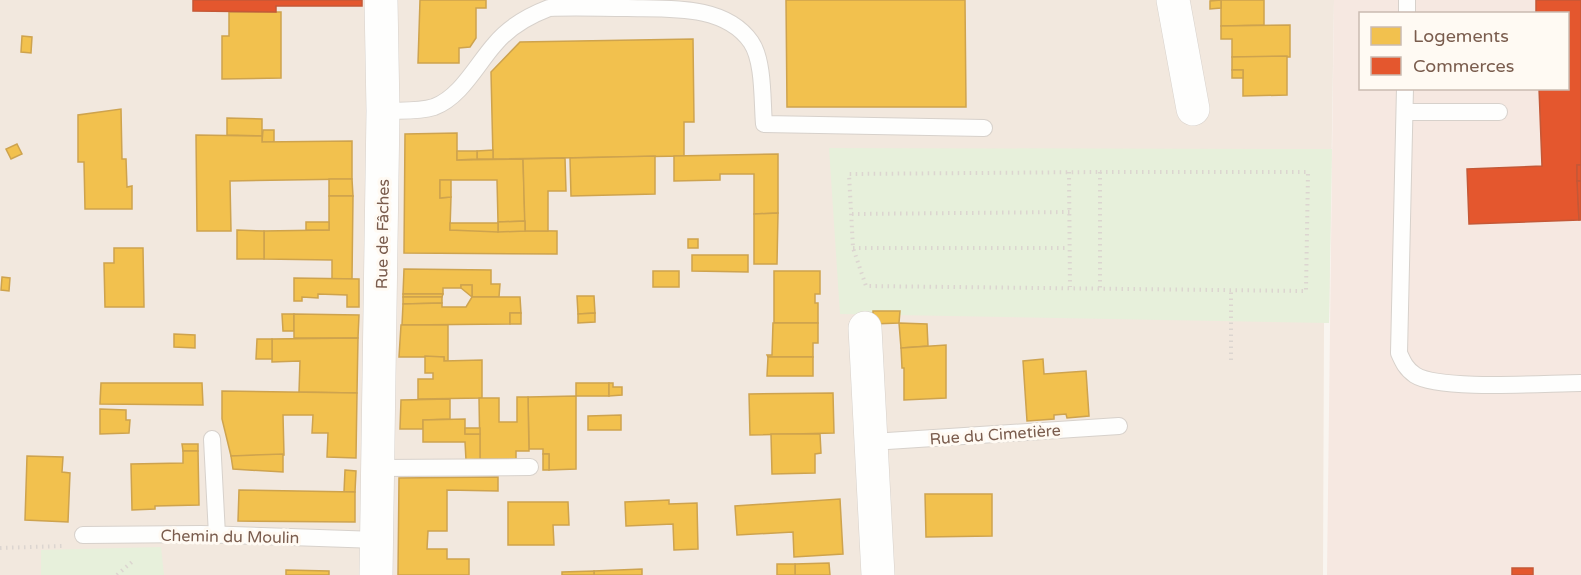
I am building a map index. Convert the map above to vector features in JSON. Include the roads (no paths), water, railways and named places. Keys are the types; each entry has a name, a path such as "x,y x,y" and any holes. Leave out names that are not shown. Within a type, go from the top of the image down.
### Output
{"street":[{"name":"Rue de Fâches","path":"376,575 383,111 381,0"},
{"path":"1173,0 1192,109"},
{"path":"865,328 878,575"}],"lane":[{"path":"383,111 421,110 436,106 449,98 462,86 496,42 530,15 549,8 681,9 719,18 736,27 751,42 758,59 764,124 984,128"},
{"path":"1405,90 1399,353 1406,367 1416,375 1430,381 1452,384 1581,383"},
{"path":"1405,112 1499,112"},
{"name":"Rue du Cimetière","path":"872,442 1119,426"},
{"path":"212,439 217,535"},
{"path":"378,468 530,467"},
{"name":"Chemin du Moulin","path":"83,535 217,535 377,540"}]}
